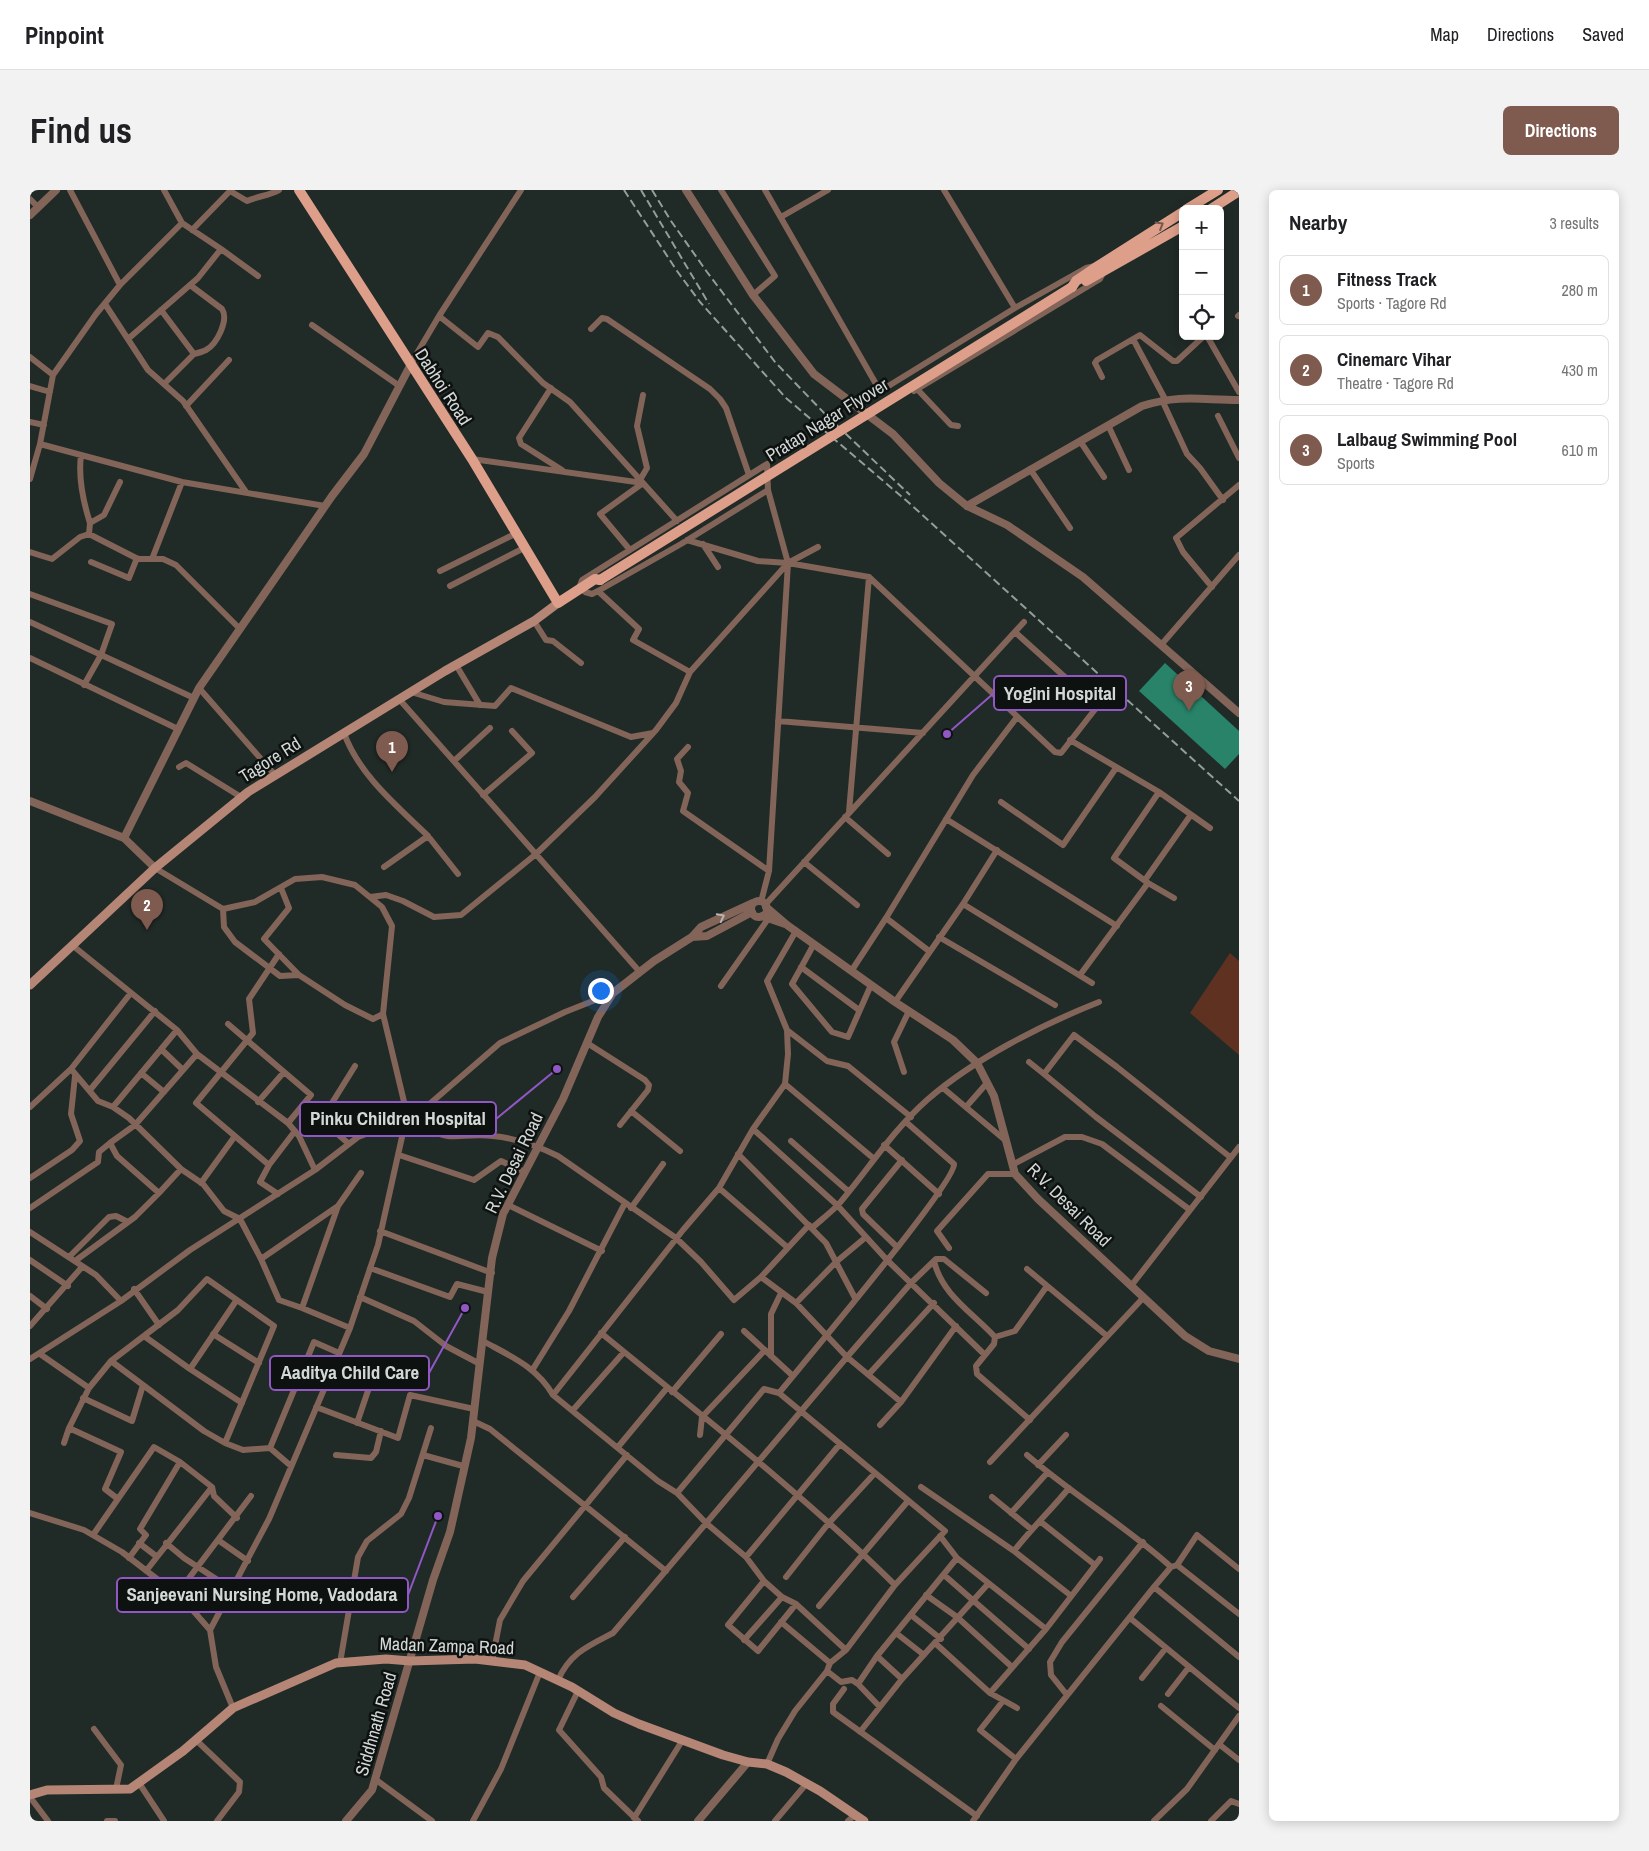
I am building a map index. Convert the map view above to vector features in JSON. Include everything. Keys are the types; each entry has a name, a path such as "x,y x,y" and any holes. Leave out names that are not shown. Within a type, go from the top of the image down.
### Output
{"main road":[{"name":"Dabhoi Road","path":"299,190 472,460 558,603"},
{"path":"1194,205 1218,190"},
{"path":"1218,205 1238,194"},
{"path":"1096,272 1137,240 1179,214"},
{"path":"1096,272 1142,250 1179,228"},
{"path":"1137,240 1142,250"},
{"name":"Pratap Nagar Flyover","path":"558,603 563,603 588,589 1072,287 1076,282 1096,272"},
{"name":"Tagore Rd","path":"30,985 155,868 241,797 399,699 534,621 558,603"},
{"name":"Madan Zampa Road","path":"30,1796 47,1790 130,1789 196,1740 233,1708 340,1662 411,1658 475,1660 525,1665 558,1680 614,1713 682,1741 748,1762 767,1764 807,1783 852,1818 864,1821"}],"street":[{"path":"30,214 56,190"},
{"path":"70,190 120,285"},
{"path":"164,190 182,223 258,276"},
{"path":"192,230 230,190 246,200 254,197 266,197 279,190"},
{"path":"124,838 199,688 325,506 364,454 398,385 439,316 521,190"},
{"path":"686,190 753,295 814,374 893,434 939,483 967,506 1007,525 1076,572 1239,713"},
{"path":"721,190 775,276 753,295"},
{"path":"765,190 880,391"},
{"path":"781,217 828,190"},
{"path":"944,190 1015,308"},
{"path":"30,199 38,207"},
{"path":"30,479 40,444 53,375 120,285 182,223"},
{"path":"128,339 190,285 221,250"},
{"path":"856,406 1015,308 1086,268 1096,272 1100,279 871,417"},
{"path":"164,384 194,354 208,350 219,335 225,317 222,309 190,285"},
{"path":"105,304 148,370 186,406 246,492"},
{"path":"161,310 194,354"},
{"path":"439,316 478,347 488,333 498,337 550,388 570,402 677,521"},
{"path":"590,329 602,318 607,319 710,389 726,408 748,475"},
{"path":"312,325 398,385"},
{"path":"1102,377 1095,363 1097,360 1140,335 1173,361 1177,361 1201,340"},
{"path":"1133,339 1163,399 1187,454 1200,468 1223,500"},
{"path":"1207,340 1239,399"},
{"path":"30,357 53,375"},
{"path":"186,406 230,360"},
{"path":"30,386 50,392"},
{"path":"550,388 520,435 519,441 565,472"},
{"path":"917,389 952,425 958,426"},
{"path":"630,550 600,514 641,481 647,468 637,426 643,395"},
{"path":"967,506 1142,406 1163,399 1193,397 1239,399"},
{"path":"1218,416 1239,458"},
{"path":"30,422 44,424"},
{"path":"1108,425 1129,470"},
{"path":"1080,441 1104,476"},
{"path":"40,444 182,482 325,506"},
{"path":"80,455 79,470 83,500 90,523 89,534"},
{"path":"472,460 641,481"},
{"path":"690,672 633,640 638,629 588,589 582,580 767,464 768,490 788,563 769,871 761,904 766,912 765,917 722,986"},
{"path":"1030,470 1070,528"},
{"path":"90,523 104,515 120,482"},
{"path":"152,559 182,482"},
{"path":"1212,587 1183,552 1176,538 1239,485"},
{"path":"588,589 687,540 768,490"},
{"path":"440,571 517,532"},
{"path":"30,552 52,559 80,537 89,534 136,558 163,559 176,565 240,629"},
{"path":"687,540 758,561 788,563 869,577 976,675 1017,718 1055,752 1060,753 1107,694"},
{"path":"703,544 718,567"},
{"path":"370,897 386,895 403,900 434,917 461,915 536,854 595,797 653,733 676,703 690,672 788,563 818,547"},
{"path":"450,586 526,548"},
{"path":"1161,645 1239,555"},
{"path":"91,562 129,578 136,558"},
{"path":"847,815 857,728 869,577"},
{"path":"30,594 112,624 101,655 84,685"},
{"path":"534,621 546,640 552,641 581,663"},
{"path":"30,622 194,698"},
{"path":"752,912 804,862 1024,622"},
{"path":"1015,632 1097,706"},
{"path":"30,658 178,729"},
{"path":"456,665 480,705"},
{"path":"199,688 275,775"},
{"path":"411,692 444,702 495,706 511,688 631,737 653,733"},
{"path":"399,699 639,971"},
{"path":"852,970 973,775 1017,718"},
{"path":"778,721 923,733"},
{"path":"454,761 490,728"},
{"path":"483,795 532,753 512,730"},
{"path":"344,733 351,753 367,773 428,836 458,874"},
{"path":"1070,740 1159,792 1190,816 1210,828"},
{"path":"688,747 677,759 681,771 679,782 688,793 683,811 769,871"},
{"path":"179,768 186,763 241,797"},
{"path":"1001,802 1063,845 1116,768"},
{"path":"1159,792 1114,858 1174,898"},
{"path":"30,801 124,838 155,868 223,909 255,902 295,880 322,878 355,885 370,897 382,907 392,926 383,1014 406,1110"},
{"path":"847,815 888,854"},
{"path":"1080,975 1117,926 1190,816"},
{"path":"946,819 1117,926"},
{"path":"384,867 428,836"},
{"path":"895,1002 963,904 997,850"},
{"path":"804,862 857,906"},
{"path":"281,888 289,908 264,939 299,975 345,1005 372,1019 383,1014"},
{"name":"R.V. Desai Road","path":"411,1658 450,1532 464,1466 473,1421 488,1292 492,1273 492,1258 503,1214 563,1099 598,1016 613,993 639,971 692,938 700,927 761,904 787,925 895,1002 953,1040 977,1063 994,1096 1014,1174 1131,1286 1195,1343 1209,1351 1239,1359"},
{"path":"963,904 1092,983"},
{"path":"223,909 223,921 230,937 280,976 299,975"},
{"name":"R.V. Desai Road","path":"692,938 707,936 752,912 757,917 765,917 787,925"},
{"path":"886,918 929,952"},
{"path":"553,1395 676,1238 720,1188 753,1129 785,1084 788,1054 787,1030 766,981 796,931"},
{"path":"939,937 1055,1005"},
{"path":"814,944 792,984 832,1032 848,1037 872,985"},
{"path":"72,945 130,994 155,1011 177,1030 197,1054 288,1123 295,1131 315,1170"},
{"path":"270,1166 196,1103 253,1034 249,999 279,954"},
{"path":"801,968 859,1010"},
{"path":"418,1114 500,1044 565,1012 613,993"},
{"path":"30,1107 71,1069 130,994"},
{"path":"419,1124 442,1136 492,1136 538,1146 558,1156 676,1238 701,1262 734,1300 761,1277 787,1247 837,1205 884,1145 927,1100 977,1063 1064,1016 1099,1002"},
{"path":"90,1090 155,1011"},
{"path":"904,1072 894,1042 909,1011"},
{"path":"228,1024 311,1095 288,1123"},
{"path":"113,1107 177,1030"},
{"path":"779,1393 939,1194 954,1169 954,1164 908,1119 848,1066 826,1061 787,1030"},
{"path":"1044,1074 1074,1035 1230,1157"},
{"path":"586,1043 647,1082 648,1090 620,1125"},
{"path":"161,1049 183,1070"},
{"path":"30,1208 98,1162 99,1152 135,1125 197,1054"},
{"path":"1029,1062 1096,1117 1201,1197"},
{"path":"349,1144 324,1122 327,1111 355,1066"},
{"path":"71,1069 98,1101 113,1107 135,1125 182,1169 201,1183 224,1211 240,1219 261,1259 279,1300 350,1328"},
{"path":"258,1102 284,1072"},
{"path":"141,1073 164,1092"},
{"path":"30,1178 72,1150 80,1141 71,1114 75,1076"},
{"path":"966,1107 987,1083"},
{"path":"785,1084 873,1158"},
{"path":"943,1088 1005,1140"},
{"path":"210,1630 233,1590 269,1519 350,1328 370,1268 399,1155 404,1128 400,1121 401,1114 406,1110 413,1110 418,1114 419,1124"},
{"path":"327,1111 358,1137"},
{"path":"631,1111 680,1151"},
{"path":"30,1359 120,1301 190,1250 315,1170 358,1137 400,1121"},
{"path":"404,1128 414,1129 419,1124"},
{"path":"753,1129 837,1205 887,1260 934,1303 985,1355"},
{"path":"278,1194 260,1182 295,1131"},
{"path":"201,1183 235,1136"},
{"path":"1012,1165 1065,1137 1082,1137 1102,1144 1190,1210"},
{"path":"790,1141 848,1191"},
{"path":"110,1143 117,1156 159,1193"},
{"path":"884,1145 939,1194"},
{"path":"1131,1286 1239,1147"},
{"path":"738,1154 826,1243 855,1298"},
{"path":"399,1155 474,1180 501,1162 525,1172"},
{"path":"897,1247 863,1214 862,1209 902,1160"},
{"path":"631,1208 663,1164"},
{"path":"72,1259 128,1222 182,1169"},
{"path":"302,1308 338,1206 361,1173"},
{"path":"949,1248 937,1231 988,1174 1014,1174"},
{"path":"720,1188 787,1247"},
{"path":"533,1369 569,1311 602,1251 625,1203"},
{"path":"508,1205 602,1251"},
{"path":"261,1259 338,1206"},
{"path":"72,1259 110,1217 116,1216 128,1222"},
{"path":"380,1231 492,1273"},
{"path":"30,1232 96,1275 120,1301"},
{"path":"796,1304 836,1262 866,1237"},
{"path":"558,1680 565,1664 583,1649 614,1634 847,1356 911,1283 934,1261 940,1258 944,1259 986,1293"},
{"path":"30,1260 68,1286"},
{"path":"934,1261 937,1275 945,1288 995,1337"},
{"path":"30,1326 68,1286 82,1267"},
{"path":"370,1268 450,1297 457,1284 488,1292"},
{"path":"1026,1269 1107,1336"},
{"path":"761,1277 796,1304 825,1336 900,1402"},
{"path":"64,1443 83,1398 111,1361 178,1310 207,1279 274,1326 225,1444"},
{"path":"995,1337 1015,1331 1047,1286"},
{"path":"134,1289 160,1325"},
{"path":"771,1356 771,1314 781,1293"},
{"path":"30,1296 47,1309"},
{"path":"360,1297 414,1321 446,1346 480,1364"},
{"path":"990,1462 1144,1297"},
{"path":"190,1369 236,1301"},
{"path":"869,1374 934,1303"},
{"path":"880,1425 900,1402 956,1326"},
{"path":"744,1331 793,1376"},
{"path":"601,1333 796,1495 862,1552 896,1585"},
{"path":"213,1334 258,1363"},
{"path":"618,1447 721,1334"},
{"path":"144,1336 242,1403"},
{"path":"995,1337 994,1344 976,1366 977,1374 1030,1420"},
{"path":"482,1341 533,1369 544,1380 553,1395 658,1482 677,1493 706,1523 746,1557 764,1580 782,1597 796,1604 846,1650"},
{"path":"270,1448 314,1342 339,1352"},
{"path":"700,1435 702,1417 764,1350"},
{"path":"572,1410 624,1352"},
{"path":"40,1354 89,1388"},
{"path":"111,1361 204,1431 225,1444 243,1450 270,1448 291,1466"},
{"path":"357,1423 374,1373"},
{"path":"83,1398 132,1421 143,1385"},
{"path":"677,1493 764,1389 779,1393 945,1531 896,1585 846,1650 830,1663 795,1711 778,1739 767,1764"},
{"path":"316,1407 398,1438 410,1395 474,1409"},
{"path":"473,1421 490,1429 666,1572"},
{"path":"69,1428 121,1452 104,1489 118,1499"},
{"path":"340,1662 358,1557 367,1541 401,1514 431,1428"},
{"path":"336,1455 371,1458 374,1456 381,1432"},
{"path":"1038,1465 1066,1435"},
{"path":"746,1557 840,1444"},
{"path":"92,1535 154,1447 180,1462 212,1487 214,1496 237,1518"},
{"path":"423,1455 464,1466"},
{"path":"492,1662 500,1620 518,1588 627,1455"},
{"path":"1027,1455 1047,1474 1070,1488 1239,1614"},
{"path":"129,1558 146,1535 140,1529 180,1462"},
{"path":"786,1578 828,1524 874,1473"},
{"path":"1012,1513 1047,1474"},
{"path":"146,1571 166,1543 212,1487"},
{"path":"921,1487 1014,1551 1070,1595"},
{"path":"1014,1551 1031,1529 1041,1522 1070,1488"},
{"path":"177,1594 237,1518 251,1496"},
{"path":"992,1497 1031,1529"},
{"path":"818,1606 862,1552 908,1501"},
{"path":"30,1513 84,1530 129,1558 177,1594 210,1630 216,1667 233,1708"},
{"path":"1041,1522 1095,1565"},
{"path":"844,1689 833,1704 832,1712 975,1819 1016,1759 1154,1587 1174,1566 1197,1535 1239,1569"},
{"path":"940,1536 957,1558 1046,1629"},
{"path":"573,1598 625,1537"},
{"path":"218,1540 248,1561"},
{"path":"1067,1695 1051,1675 1050,1662 1062,1642 1143,1542"},
{"path":"140,1543 156,1556"},
{"path":"166,1543 233,1590"},
{"path":"858,1684 877,1656 957,1558"},
{"path":"990,1692 1046,1629 1070,1595 1100,1559"},
{"path":"944,1575 1029,1649"},
{"path":"764,1580 728,1625 758,1651 796,1604"},
{"path":"860,1732 902,1679 988,1584"},
{"path":"1154,1587 1239,1657"},
{"path":"926,1595 957,1617 1012,1667"},
{"path":"744,1640 782,1597"},
{"path":"911,1615 990,1692 1017,1708"},
{"path":"1130,1618 1239,1708"},
{"path":"781,1622 830,1663"},
{"path":"896,1633 924,1655"},
{"path":"1142,1678 1166,1648"},
{"path":"877,1656 902,1679"},
{"name":"Siddhnath Road","path":"349,1820 372,1790 411,1658"},
{"path":"1168,1694 1189,1667"},
{"path":"826,1671 844,1683 852,1680 879,1706"},
{"path":"473,1821 501,1768 540,1672"},
{"path":"578,1691 559,1730 601,1776 604,1788 636,1819 682,1741"},
{"path":"1003,1701 980,1730 1016,1759"},
{"path":"1161,1706 1218,1748 1239,1760"},
{"path":"1154,1821 1188,1789 1239,1716"},
{"path":"94,1729 121,1765 116,1789"},
{"path":"196,1740 240,1782 239,1792 217,1821"},
{"path":"698,1821 748,1762"},
{"path":"375,1780 432,1821"},
{"path":"139,1783 164,1821"},
{"path":"775,1821 807,1783"},
{"path":"30,1796 48,1821"},
{"path":"1214,1819 1231,1801 1239,1804"},
{"path":"107,1821 114,1821"}],"shaded area":[{"path":"1165,663 1239,731 1239,754 1225,769 1139,691"},
{"path":"1230,953 1239,961 1239,1055 1190,1013"}],"railway":[{"path":"624,190 677,271 700,302 786,398 908,502 1239,801"},
{"path":"641,190 709,304"},
{"path":"652,190 707,272 775,362 826,415 910,495"}],"place":[{"name":"Lalbaug Swimming Pool","path":"1189,711"},
{"name":"Yogini Hospital","path":"947,734"},
{"name":"Fitness Track","path":"392,772"},
{"name":"Cinemarc Vihar","path":"147,930"},
{"name":"Pinku Children Hospital","path":"557,1069"},
{"name":"Aaditya Child Care","path":"465,1308"},
{"name":"Sanjeevani Nursing Home, Vadodara","path":"438,1516"}]}
